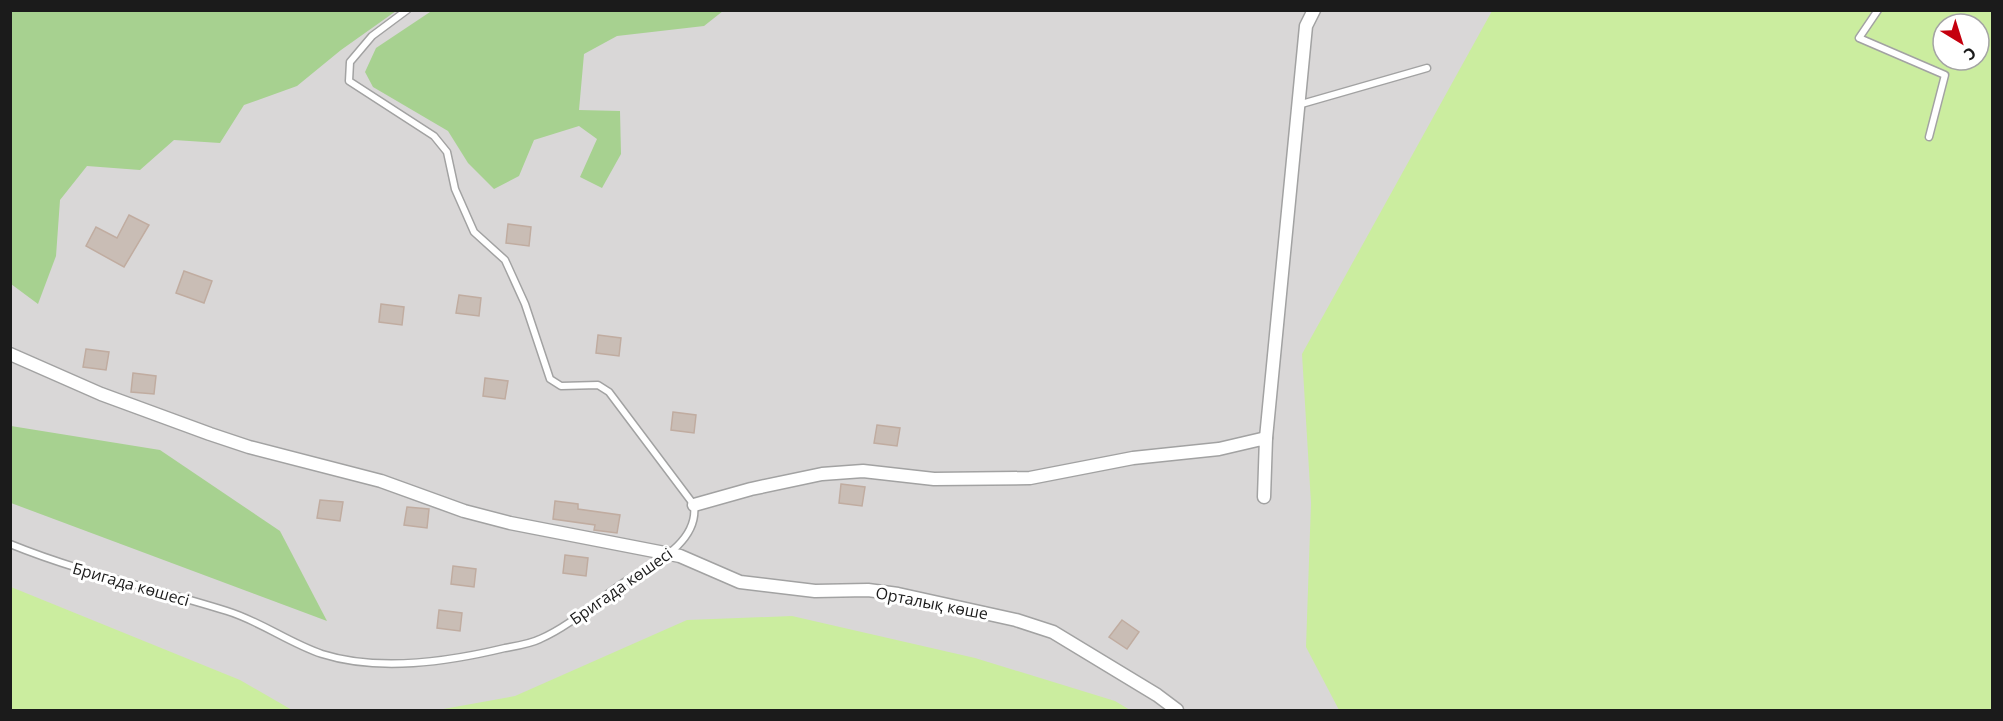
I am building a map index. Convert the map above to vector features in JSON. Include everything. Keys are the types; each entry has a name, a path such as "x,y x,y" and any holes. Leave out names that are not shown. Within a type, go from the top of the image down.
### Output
{"street":[{"path":"1264,497 1266,438 1306,26 1314,10"},
{"name":"Орталық көше","path":"10,354 120,401 249,447 381,481 464,511 510,523 686,558 740,582 815,591 868,590 898,594 1016,620 1053,632 1157,694 1177,711"},
{"path":"694,505 750,489 822,474 862,471 934,479 1030,478 1133,458 1219,449 1266,438"}],"lane":[{"path":"407,10 372,36 350,63 349,81 434,136 447,152 455,189 474,232 505,260 525,304 550,379 561,387 598,385 609,392 694,505"},
{"path":"1878,10 1859,38 1945,75 1929,137"},
{"path":"1298,105 1427,68"},
{"name":"Бригада көшесі","path":"10,544 57,564 229,611 322,654 367,663 413,663 477,655 539,640 577,618 667,554 692,528 696,516 694,505"}],"shaded area":[{"path":"81,10 1992,11 1992,710 11,710 10,33"}],"green space":[{"path":"11,10 396,11 341,50 297,86 244,105 220,143 174,140 140,170 87,166 60,200 56,256 38,304 11,284"},
{"path":"433,10 723,11 704,26 617,36 584,54 579,110 620,111 621,154 602,188 580,177 597,139 579,126 534,140 519,176 494,189 468,163 448,131 373,87 365,72 376,48"},
{"path":"1492,11 1992,11 1992,710 1339,710 1306,647 1311,503 1302,354"},
{"path":"11,426 160,450 280,531 327,621 11,503"},
{"path":"11,587 240,680 292,710 11,710"},
{"path":"792,616 975,658 1115,701 1130,710 438,710 515,696 687,620"}],"building":[{"path":"129,215 149,225 124,267 86,246 96,227 117,238"},
{"path":"508,224 531,227 529,246 506,243"},
{"path":"184,271 212,281 204,303 176,293"},
{"path":"459,295 481,298 479,316 456,313"},
{"path":"381,304 404,307 402,325 379,322"},
{"path":"598,335 621,338 619,356 596,353"},
{"path":"86,349 109,352 106,370 83,367"},
{"path":"133,373 156,376 154,394 131,392"},
{"path":"485,378 508,381 505,399 483,396"},
{"path":"673,412 696,415 694,433 671,430"},
{"path":"877,425 900,428 897,446 874,443"},
{"path":"841,484 865,487 862,506 839,503"},
{"path":"320,500 343,502 340,521 317,518"},
{"path":"555,501 578,504 578,509 620,515 617,533 594,530 595,525 553,519"},
{"path":"407,507 429,509 427,528 404,525"},
{"path":"565,555 588,558 586,576 563,573"},
{"path":"453,566 476,569 474,587 451,584"},
{"path":"439,610 462,613 460,631 437,628"},
{"path":"1122,620 1139,632 1127,649 1109,637"}]}
